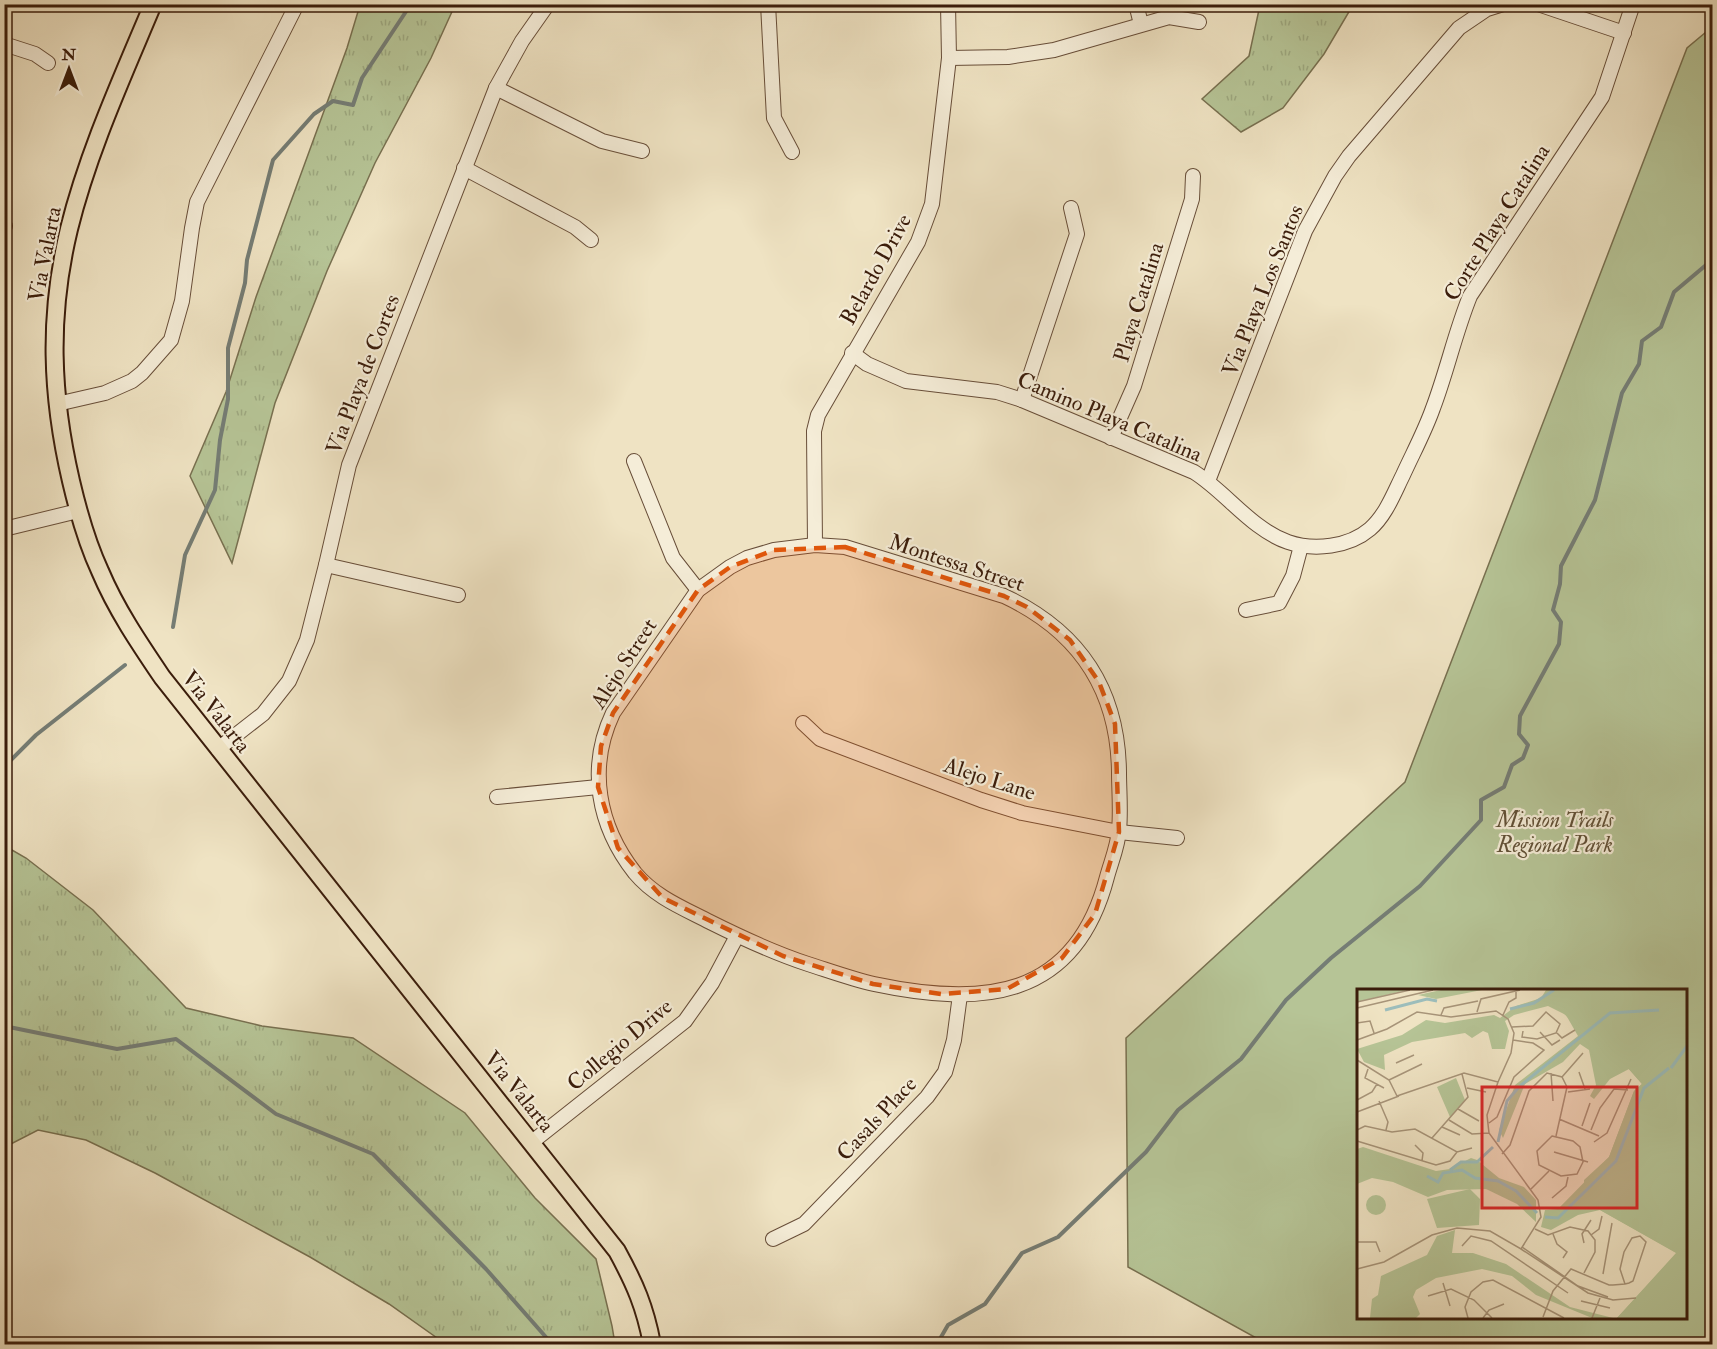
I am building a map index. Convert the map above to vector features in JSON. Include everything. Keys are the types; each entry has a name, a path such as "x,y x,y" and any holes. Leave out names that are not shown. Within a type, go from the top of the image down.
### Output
{"main road":[{"name":"Via Valarta","path":"153,4 85,172 68,231 55,308 53,342 57,404 64,449 78,512 99,571 130,630 162,677 617,1251 637,1288 647,1316 652,1344"}],"street":[{"path":"57,404 105,393 132,381 171,340 182,301 197,202 297,4"},
{"name":"Via Playa de Cortes","path":"218,749 263,714 289,681 307,640 349,465 496,88 522,41 548,4"},
{"path":"768,4 774,118 792,152"},
{"name":"Belardo Drive","path":"815,545 814,431 818,415 918,242 932,204 949,58 948,4"},
{"path":"1136,4 1141,24"},
{"name":"Via Playa Los Santos","path":"1208,481 1305,231 1335,176 1349,156 1459,28 1487,9 1503,4"},
{"path":"1538,4 1624,33"},
{"name":"Corte Playa Catalina","path":"1301,546 1323,547 1348,541 1370,529 1387,508 1433,409 1459,322 1470,296 1602,97 1633,4"},
{"path":"949,58 1008,57 1054,50 1169,17 1199,22"},
{"path":"4,44 34,54 48,63"},
{"path":"496,88 602,141 642,152"},
{"path":"464,168 575,227 591,240"},
{"name":"Playa Catalina","path":"1111,438 1134,386 1189,210 1193,176"},
{"path":"1022,400 1077,234 1071,208"},
{"name":"Camino Playa Catalina","path":"852,353 867,364 906,381 998,392 1022,400 1194,472 1208,481 1260,527 1285,541 1301,546"},
{"path":"634,461 673,558 698,590"},
{"path":"4,529 78,512"},
{"name":"Alejo Street","path":"737,936 663,898 627,862 610,832 601,802 598,773 601,746 613,713 698,590 747,558 774,550 815,545"},
{"name":"Montessa Street","path":"737,936 783,956 873,984 941,994 992,993 1022,984 1050,968 1072,949 1089,926 1101,902 1119,832 1119,755 1115,724 1099,682 1070,640 1027,607 1004,596 845,547 815,545"},
{"path":"1246,610 1279,603 1293,576 1301,546"},
{"path":"326,566 458,596"},
{"name":"Alejo Lane","path":"802,723 820,739 981,800 1022,813 1119,832 1177,838"},
{"path":"497,797 598,787"},
{"name":"Collegio Drive","path":"532,1142 685,1021 712,983 737,936"},
{"name":"Casals Place","path":"773,1239 804,1224 927,1097 945,1072 954,1040 960,995"}],"highlighted area":[{"path":"845,547 1004,596 1027,607 1070,640 1099,682 1115,724 1119,832 1095,914 1062,958 1007,989 941,994 873,984 783,956 663,898 618,848 598,787 601,746 613,713 698,590 730,567 774,550"}],"green space":[{"path":"360,5 455,5 431,58 375,163 327,271 275,403 232,563 190,476 226,392 256,297 347,48"},
{"path":"1260,5 1353,5 1324,54 1283,108 1241,132 1202,99 1249,56"},
{"name":"Mission Trails Regional Park","path":"1712,27 1712,1344 1267,1344 1128,1267 1126,1038 1405,782 1687,48"},
{"path":"5,846 26,858 93,910 186,1008 262,1026 353,1038 465,1113 535,1198 596,1259 615,1344 440,1344 437,1338 389,1304 310,1257 155,1173 86,1140 38,1130 5,1147"}],"waterway":[{"path":"173,627 185,555 215,490 220,440 228,399 228,348 245,283 247,260 273,160 314,114 333,101 353,105 362,78 411,4"},
{"path":"937,1344 948,1325 985,1304 1022,1253 1058,1237 1146,1152 1178,1110 1241,1059 1286,1000 1331,958 1420,886 1481,820 1481,800 1504,787 1512,765 1523,758 1528,745 1519,734 1520,716 1559,644 1561,622 1553,610 1560,584 1561,566 1595,500 1622,393 1639,364 1642,341 1661,327 1674,292 1712,260"},
{"path":"4,767 36,735 125,665"},
{"path":"4,1026 117,1049 176,1039 276,1114 373,1154 486,1269 552,1344"}]}
